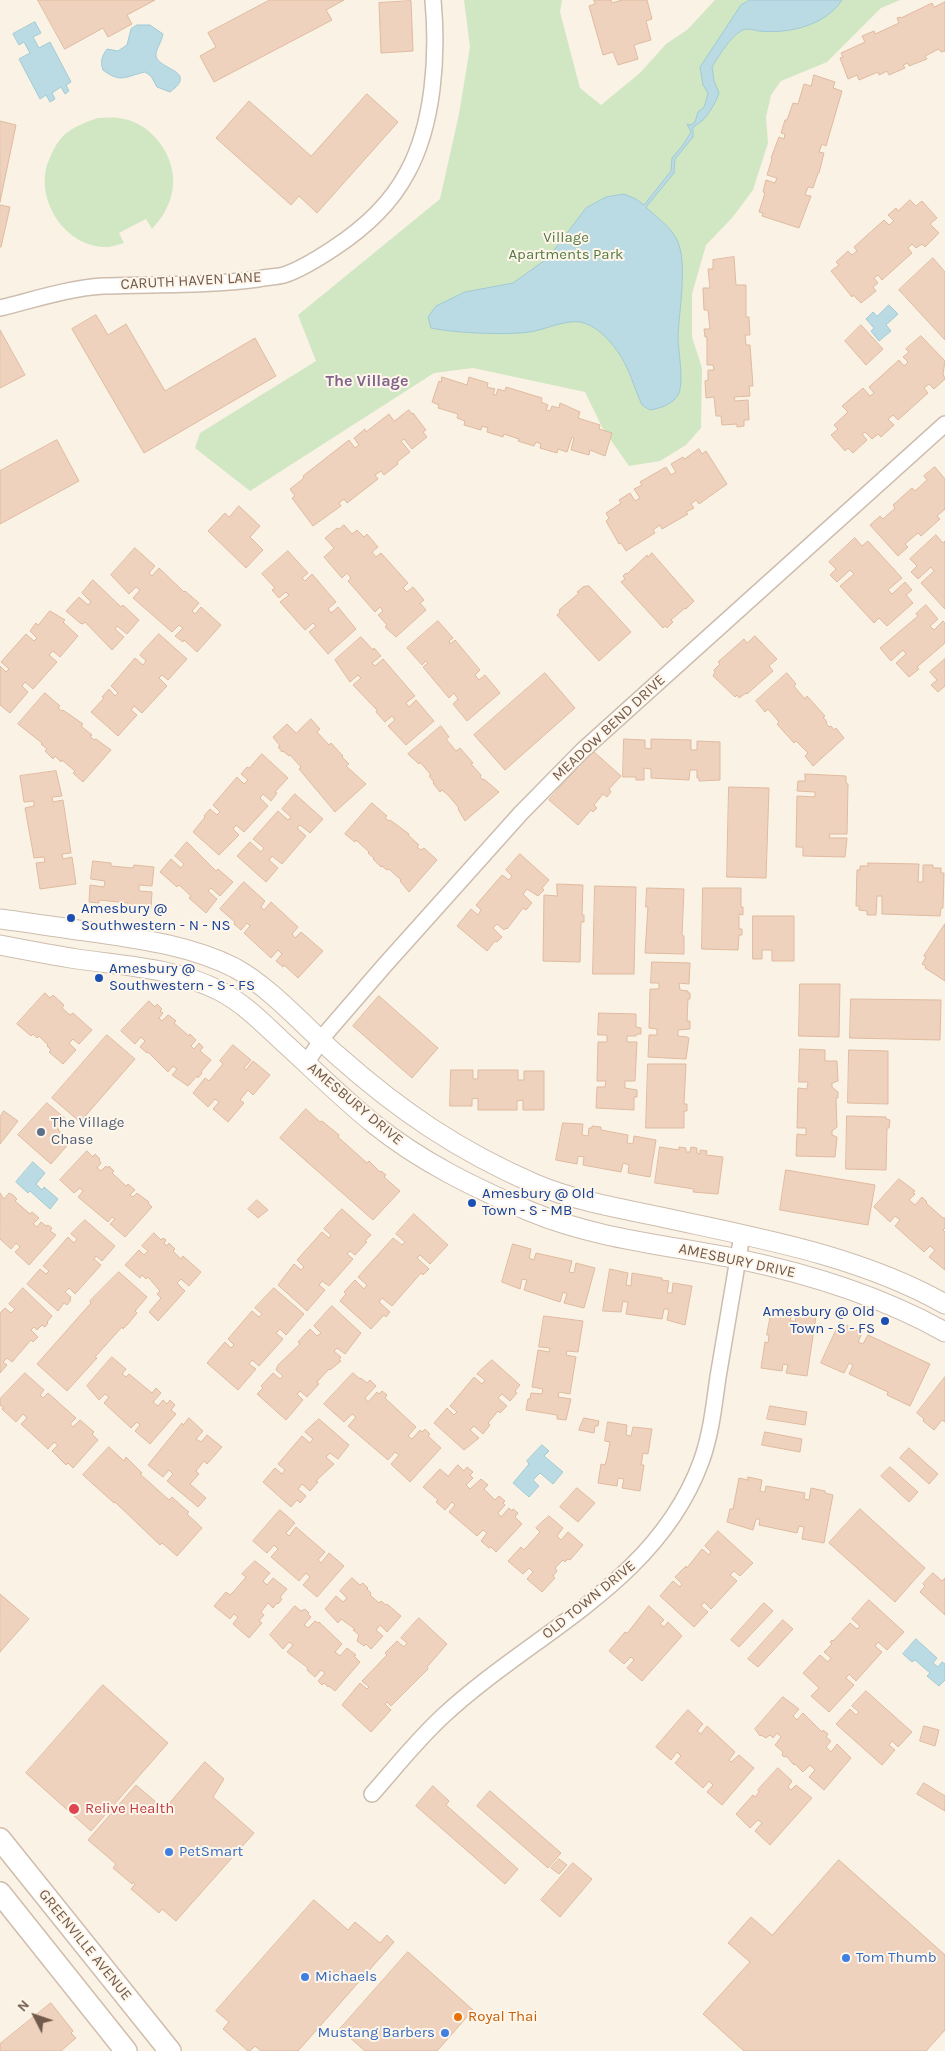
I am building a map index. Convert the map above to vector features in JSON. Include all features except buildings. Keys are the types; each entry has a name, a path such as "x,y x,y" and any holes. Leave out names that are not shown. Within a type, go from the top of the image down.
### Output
{"main road":[{"name":"GREENVILLE AVENUE","path":"0,1838 170,2051"},
{"path":"0,1893 122,2046 144,2018"}],"street":[{"name":"CARUTH HAVEN LANE","path":"0,308 75,290 101,286 222,283 284,275 314,261 357,233 390,200 407,173 420,142 429,106 435,66 436,28 434,0"},
{"name":"MEADOW BEND DRIVE","path":"306,1063 321,1042 378,974 507,828 583,750 945,424"},
{"name":"AMESBURY DRIVE","path":"0,919 136,938 209,957 236,969 259,985 321,1042 404,1111 460,1148 537,1185 586,1202 742,1235 832,1257 885,1274 945,1304"},
{"name":"AMESBURY DRIVE","path":"0,945 77,959 156,969 178,974 223,993 248,1010 375,1124 404,1145 459,1180 533,1213 583,1229 625,1239 738,1259 802,1274 875,1299 945,1332"},
{"path":"498,1198 512,1173"},
{"name":"OLD TOWN DRIVE","path":"372,1794 444,1715 611,1586 638,1562 661,1535 684,1498 702,1462 712,1416 742,1235"}],"green space":[{"name":"Village Apartments Park","path":"464,0 562,0 560,12 580,88 601,105 640,73 666,44 687,30 715,0 900,0 881,8 827,62 781,81 771,95 766,117 768,143 753,190 732,218 706,245 692,294 692,337 702,368 701,428 686,445 660,461 629,466 603,429 585,392 473,368 434,373 250,491 195,448 200,433 316,361 298,315 440,199 459,114 470,47"},
{"path":"98,118 118,118 131,121 143,127 162,146 172,170 173,184 171,197 166,210 152,229 146,219 119,233 124,243 109,247 94,246 68,232 58,221 46,194 47,165 61,138 76,127"}],"water":[{"path":"750,0 842,0 826,16 805,26 770,32 746,29 732,38 712,67 714,81 719,93 715,103 706,117 693,127 693,137 675,159 674,173 646,207 674,235 680,249 682,261 678,336 681,381 677,397 663,407 650,410 642,405 629,372 611,342 602,333 580,322 569,322 525,333 498,334 431,328 428,317 436,306 465,292 513,283 548,258 586,208 606,197 624,194 644,205 671,171 672,158 691,132 687,124 691,125 695,122 698,112 704,107 708,93 703,85 700,67 741,5"},
{"path":"35,22 41,33 33,37 39,48 50,42 71,82 66,85 69,91 65,94 61,87 52,93 55,99 50,102 46,95 40,99 19,59 30,53 24,42 19,45 13,34"},
{"path":"137,25 150,25 163,34 156,56 164,65 175,71 180,79 178,85 170,92 157,87 151,76 145,72 119,78 103,70 102,59 107,49 118,51 127,45 131,29"},
{"path":"889,305 898,314 886,325 891,331 879,341 871,331 874,328 866,319 873,312 877,316"},
{"path":"33,1162 45,1173 36,1184 42,1190 44,1187 58,1199 50,1209 30,1191 28,1193 16,1182"},
{"path":"542,1445 549,1451 544,1456 563,1472 553,1484 540,1473 533,1480 539,1486 529,1497 513,1483 529,1464 527,1461"},
{"path":"916,1639 937,1658 933,1663 938,1667 942,1662 945,1664 945,1680 939,1686 927,1676 930,1673 915,1660 912,1662 903,1654"}],"place":[{"name":"Amesbury @ Southwestern - N - NS","path":"71,918"},
{"name":"Amesbury @ Southwestern - S - FS","path":"99,978"},
{"name":"The Village Chase","path":"41,1132"},
{"name":"Amesbury @ Old Town - S - MB","path":"472,1203"},
{"name":"Amesbury @ Old Town - S - FS","path":"885,1321"},
{"name":"Relive Health","path":"74,1809"},
{"name":"PetSmart","path":"169,1852"},
{"name":"Tom Thumb","path":"846,1958"},
{"name":"Michaels","path":"305,1977"},
{"name":"Royal Thai","path":"458,2017"},
{"name":"Mustang Barbers","path":"445,2033"}],"district":[{"name":"The Village","path":"367,381"}]}
